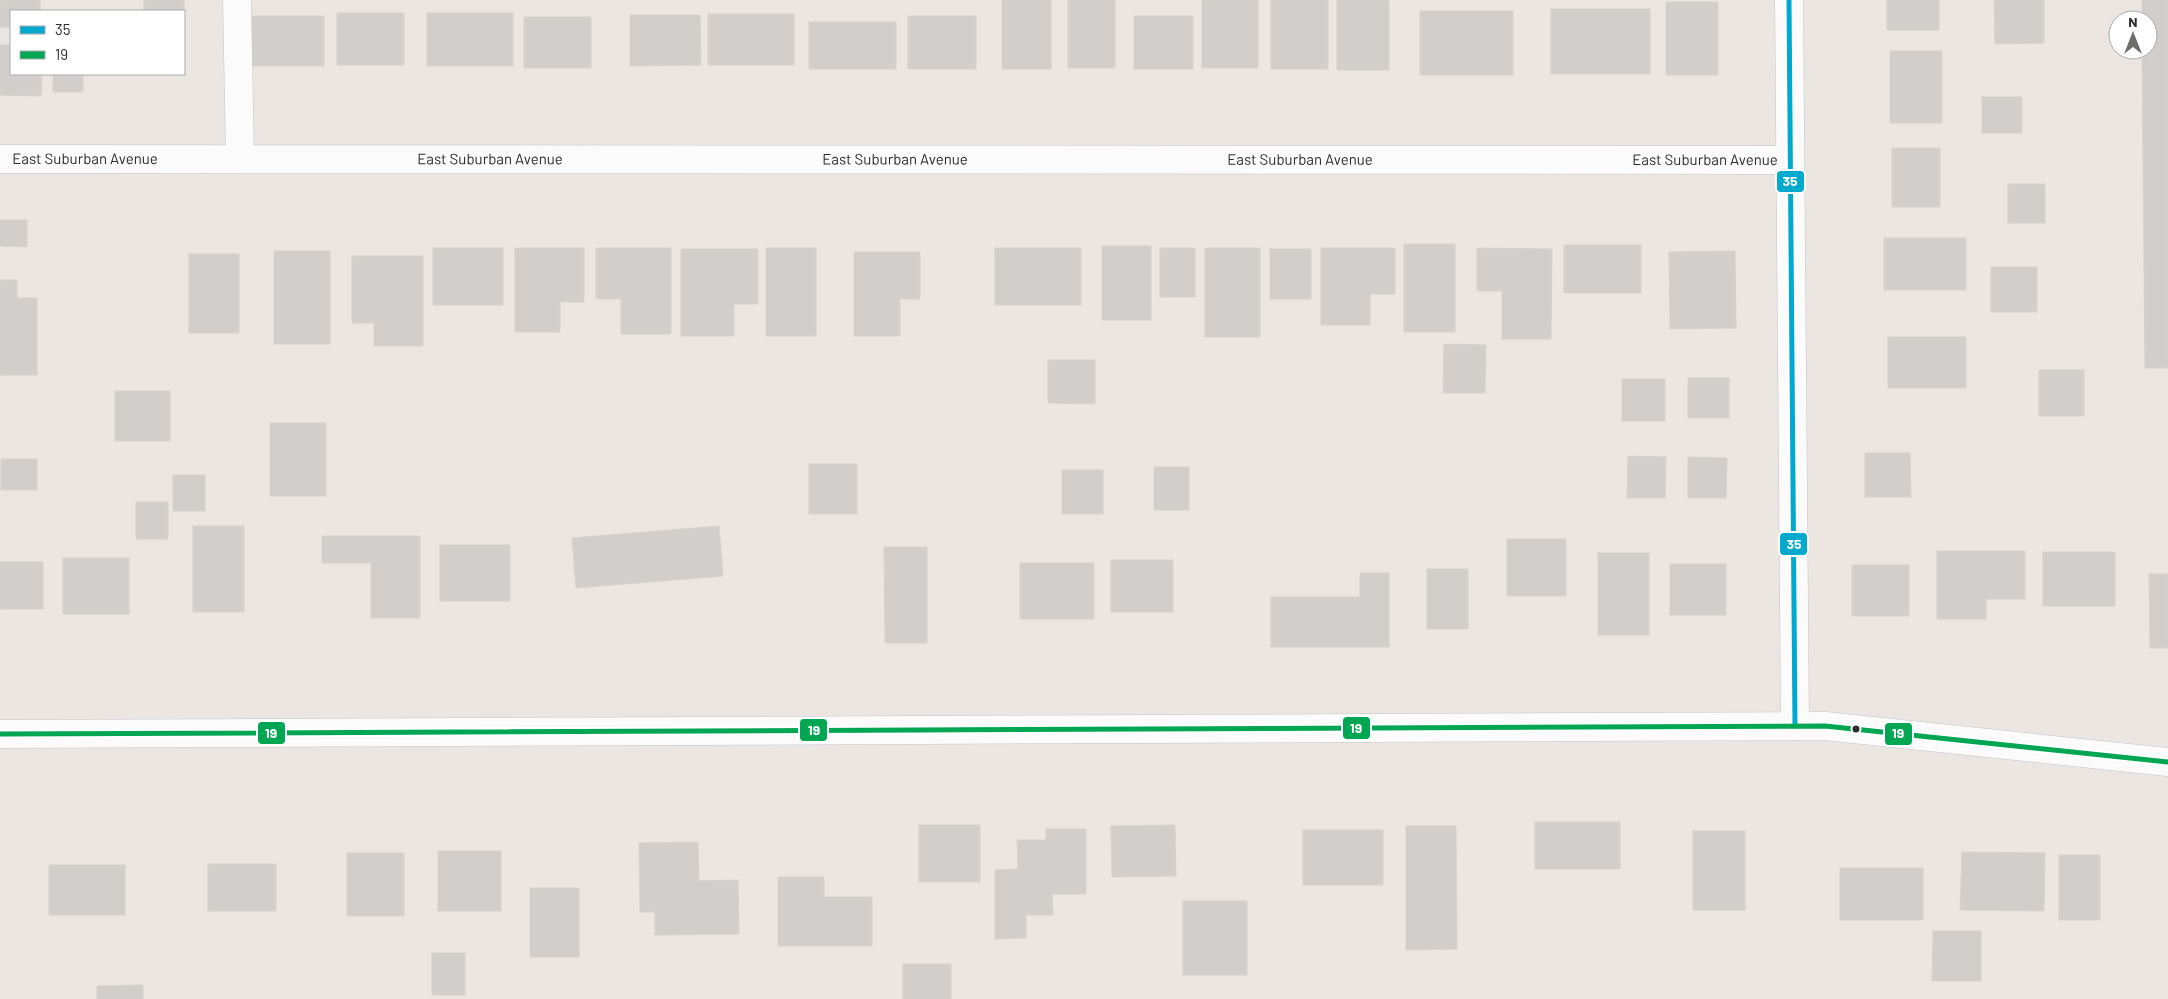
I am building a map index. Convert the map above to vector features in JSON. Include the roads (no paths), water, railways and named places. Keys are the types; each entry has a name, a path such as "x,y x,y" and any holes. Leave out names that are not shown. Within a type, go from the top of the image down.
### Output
{"street":[{"path":"237,0 240,158"},
{"path":"1790,0 1795,726"},
{"name":"East Suburban Avenue","path":"0,159 1790,160"},
{"path":"0,734 1825,726 2168,762"}]}
